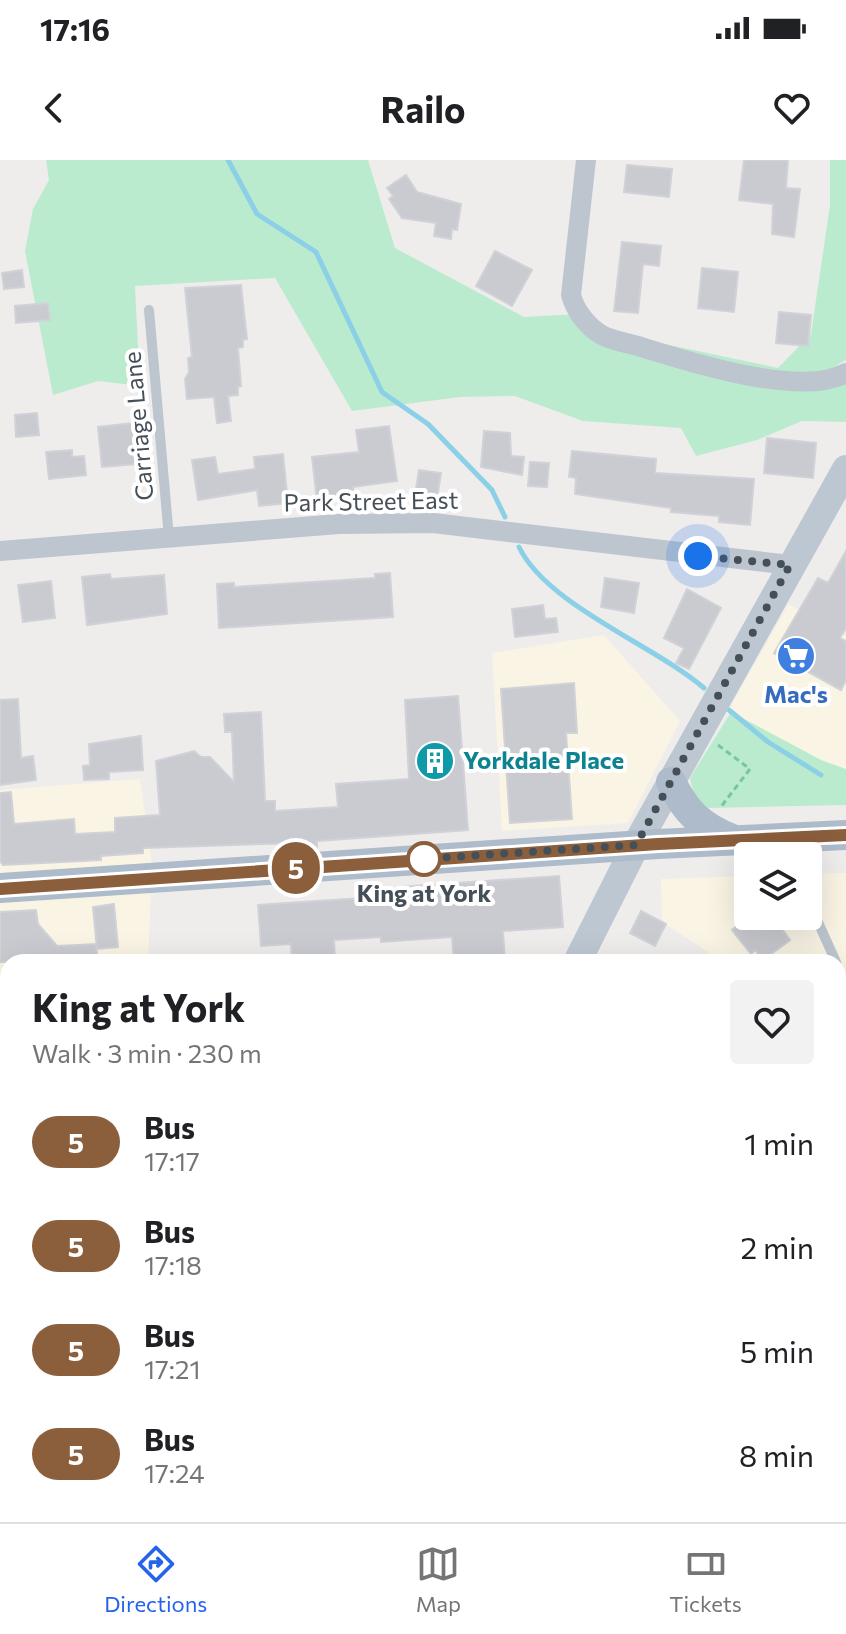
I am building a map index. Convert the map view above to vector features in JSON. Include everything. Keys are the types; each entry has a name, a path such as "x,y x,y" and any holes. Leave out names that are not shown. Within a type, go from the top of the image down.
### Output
{"main road":[{"path":"671,782 685,810 706,826 738,841"},
{"path":"0,888 636,845 790,842 846,835"}],"street":[{"path":"586,160 572,279 575,308 601,334 712,369 812,383 835,379 846,373"},
{"path":"581,954 636,845 846,469"},
{"name":"Park Street East","path":"0,551 339,524 433,523 790,565"}],"lane":[{"name":"Carriage Lane","path":"149,310 169,538"},
{"path":"822,930 833,954"}],"path":[{"path":"699,731 750,769 706,826"}],"shaded area":[{"path":"789,604 846,636 846,800 729,709"},
{"path":"604,635 680,721 628,823 502,831 492,653"},
{"path":"140,779 152,864 148,954 0,954 0,790"},
{"path":"846,873 846,954 711,954 662,922 661,879 734,876 734,930 822,930 822,874"}],"green space":[{"path":"46,160 368,160 395,248 524,317 578,314 608,332 778,368 811,334 830,205 830,160 846,160 846,360 837,365 846,376 846,422 802,421 757,440 696,456 681,428 583,421 515,396 460,397 352,411 275,278 135,286 140,386 98,381 53,395 25,251 33,209 49,180"},
{"path":"731,712 821,760 846,769 846,805 708,808 695,800 690,778"}],"building":[{"path":"744,160 788,160 786,188 800,189 794,237 772,234 773,204 739,200"},
{"path":"627,165 672,169 669,197 624,192"},
{"path":"406,175 417,192 461,204 457,230 452,229 451,239 434,236 436,223 402,218 389,199 393,196 387,188"},
{"path":"622,242 661,246 659,266 643,264 638,313 614,311"},
{"path":"495,251 532,270 512,306 476,286"},
{"path":"702,268 738,272 734,312 698,308"},
{"path":"22,270 24,287 4,289 2,273"},
{"path":"241,285 247,339 243,340 243,347 238,348 241,386 238,387 238,395 228,396 231,421 217,423 214,397 187,399 185,379 189,372 188,358 192,357 185,288"},
{"path":"48,303 50,320 16,323 15,306"},
{"path":"779,312 811,315 808,346 776,343"},
{"path":"37,413 39,435 16,437 15,415"},
{"path":"133,423 137,464 102,467 98,427"},
{"path":"389,426 397,481 353,487 354,497 317,501 312,457 359,452 356,430"},
{"path":"484,431 510,433 511,456 524,457 522,475 481,467"},
{"path":"767,438 816,443 813,478 764,473"},
{"path":"72,450 72,457 84,456 86,475 49,479 46,452"},
{"path":"572,451 656,459 655,473 754,479 750,525 719,522 719,516 671,512 671,508 575,494 576,478 569,477"},
{"path":"283,454 288,503 259,506 257,490 198,500 192,460 215,457 218,474 255,469 254,457"},
{"path":"530,462 549,463 547,487 528,486"},
{"path":"419,470 441,473 437,499 415,496"},
{"path":"846,551 846,628 840,638 846,641 846,680 841,690 774,653 818,578 828,583"},
{"path":"390,573 393,617 219,628 217,584 234,583 234,587 375,578 375,574"},
{"path":"110,574 111,579 164,575 167,614 87,625 82,577"},
{"path":"605,578 639,583 634,613 601,607"},
{"path":"51,581 55,618 23,622 18,585"},
{"path":"687,589 721,608 689,669 676,663 684,648 664,638"},
{"path":"543,605 545,619 556,618 558,632 515,637 512,609"},
{"path":"574,683 577,733 566,733 572,819 510,823 501,689"},
{"path":"458,696 468,830 317,841 317,848 296,849 295,843 143,848 143,853 101,856 101,860 3,865 0,861 0,793 11,792 14,824 74,819 75,834 115,832 115,818 160,815 156,761 194,751 201,757 210,757 234,782 232,732 225,732 224,714 261,712 265,801 275,801 275,811 338,807 336,784 409,779 405,700"},
{"path":"18,699 21,758 33,756 36,780 0,785 0,700"},
{"path":"141,736 143,770 109,772 109,779 84,780 83,766 90,765 89,744"},
{"path":"559,876 563,927 503,931 504,954 453,954 452,937 381,942 381,937 334,940 335,954 292,954 291,944 261,946 258,905 378,897 378,890"},
{"path":"114,904 118,947 97,949 93,907"},
{"path":"36,910 38,924 57,946 96,944 97,954 0,954 0,912"},
{"path":"641,911 666,924 655,946 630,933"},
{"path":"734,928 783,930 790,940 771,954 758,954 755,950 751,954 732,930"}],"waterway":[{"path":"228,160 257,214 316,252 382,392 428,424 492,490 505,517"},
{"path":"519,547 533,568 577,606 704,688"},
{"path":"729,710 768,742 821,775"}],"bus line":[{"name":"5","path":"0,889 450,857 846,835"}],"place":[{"name":"Mac's","path":"796,656"},
{"name":"Yorkdale Place","path":"435,761"},
{"name":"King at York","path":"424,859"}],"route":[{"path":"424,859 421,859 636,845 790,565 698,556"}]}
